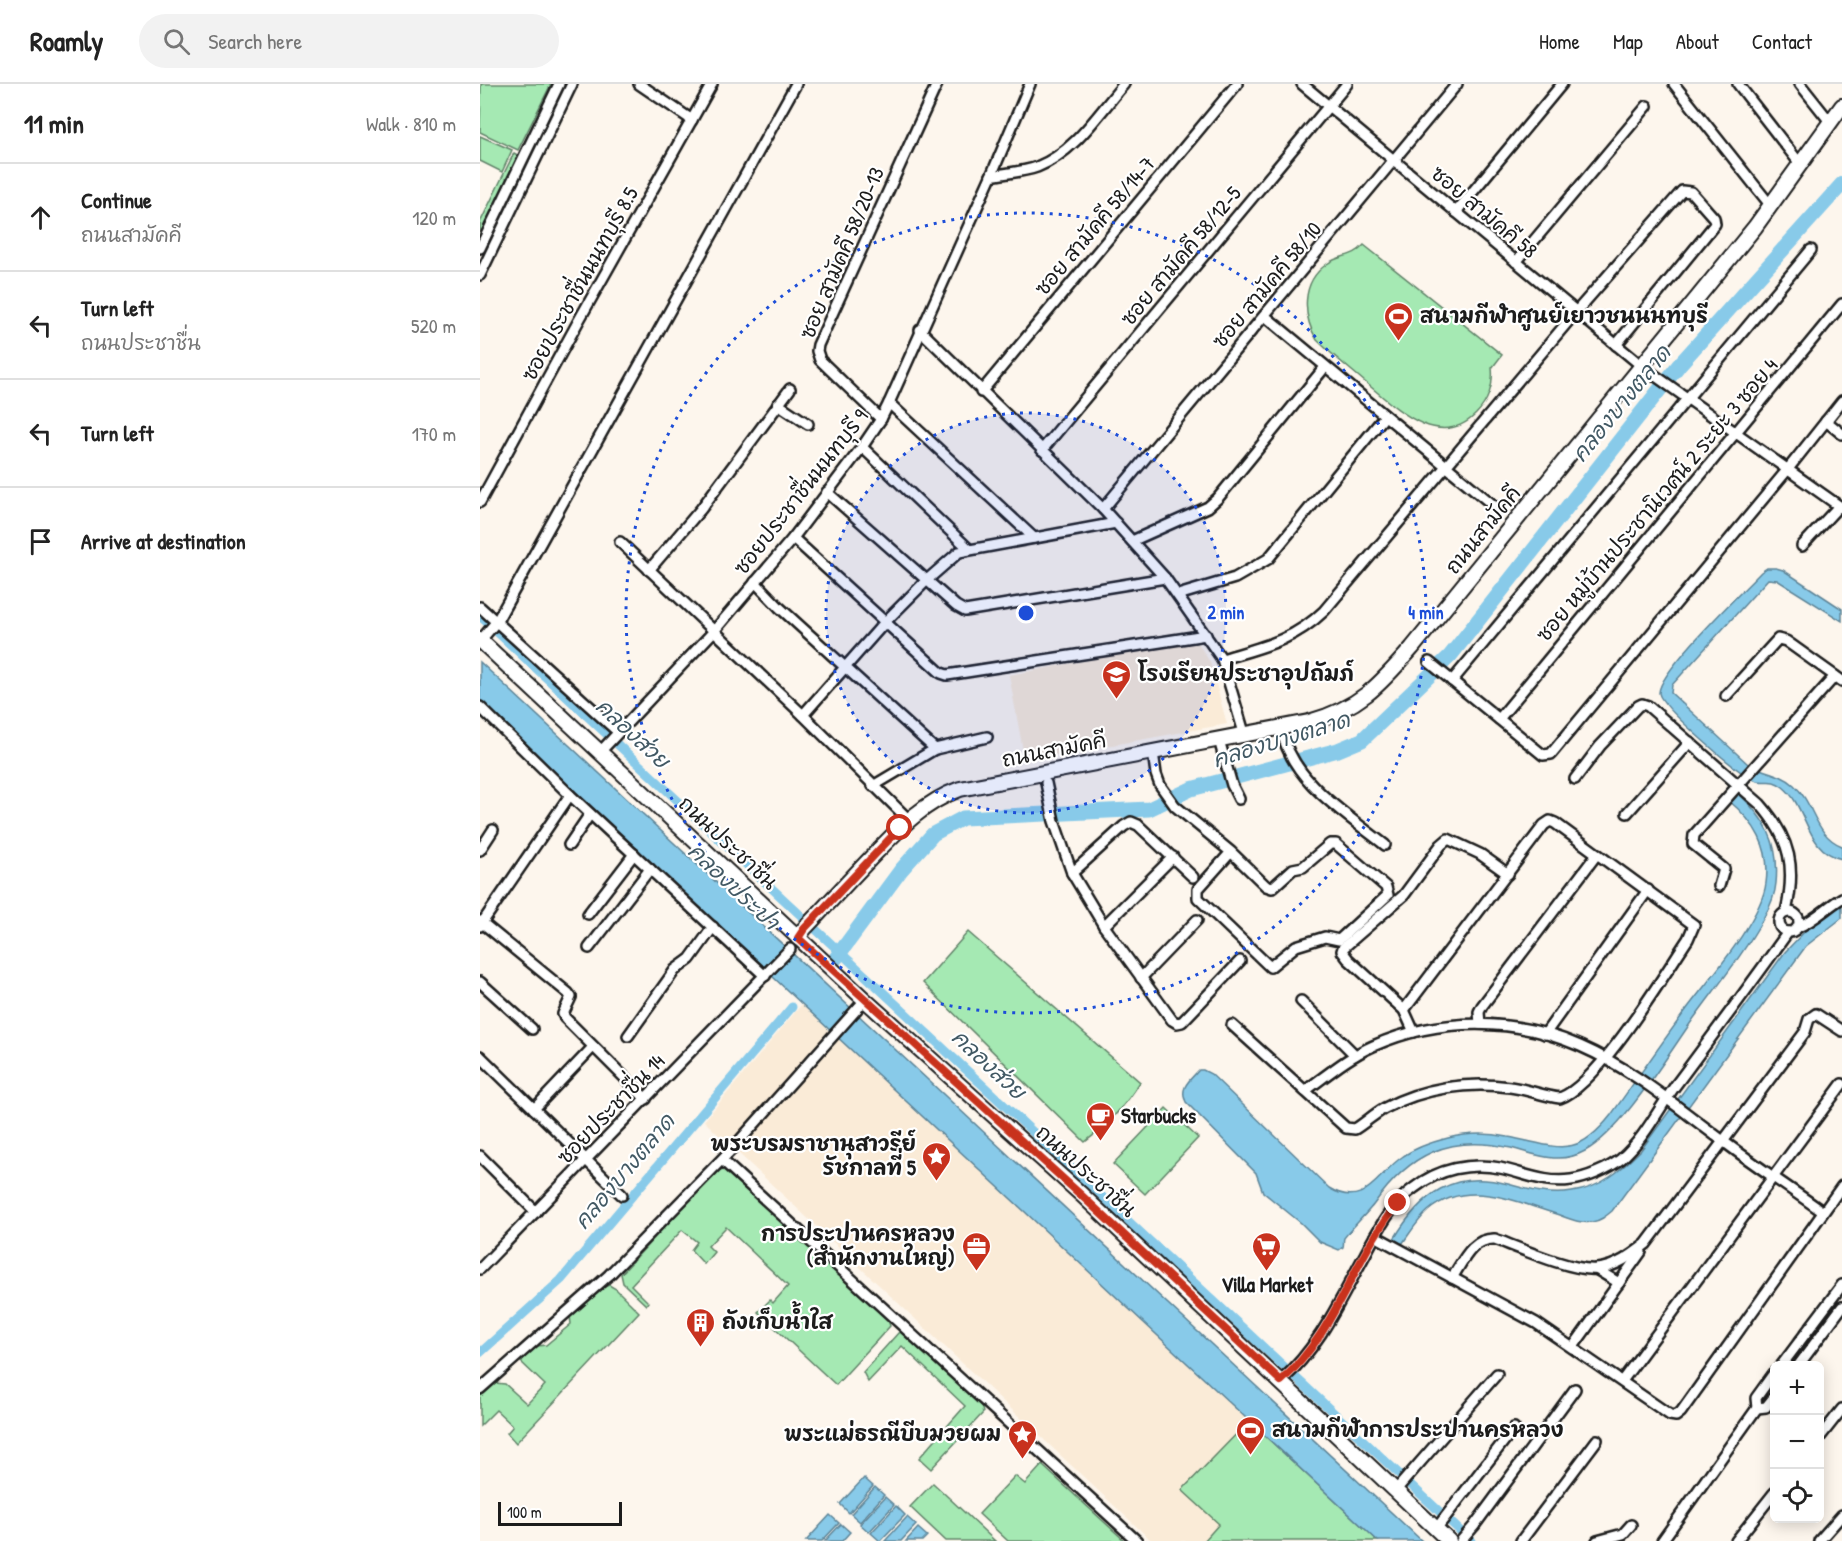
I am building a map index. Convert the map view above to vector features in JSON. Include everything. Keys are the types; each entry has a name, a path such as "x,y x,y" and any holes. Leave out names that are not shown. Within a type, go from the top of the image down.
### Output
{"main road":[{"name":"ถนนสามัคคี","path":"797,938 909,820 935,800 960,789 1309,722 1338,712 1365,697 1380,684 1420,639 1643,367 1771,206 1842,106"},
{"name":"ถนนประชาชื่น","path":"482,638 602,748 862,1004 1082,1196 1458,1540"}],"street":[{"path":"480,248 559,84"},
{"path":"480,274 572,84"},
{"path":"639,84 692,120"},
{"name":"ซอยประชาชื่นนนทบุรี 8.5","path":"480,502 712,84"},
{"path":"482,638 497,622 796,84"},
{"name":"ซอย สามัคคี 58/20-13","path":"881,419 820,360 818,345 937,84"},
{"name":"ซอยประชาชื่นนนทบุรี 9","path":"602,748 714,631 793,538 881,419 1030,84"},
{"path":"991,176 1034,168 1061,154 1124,84"},
{"name":"ซอย สามัคคี 58/14-7","path":"981,392 1237,84"},
{"name":"ซอย สามัคคี 58","path":"1302,84 1643,367 1840,507"},
{"name":"ซอย สามัคคี 58/12-5","path":"1042,450 1347,84"},
{"name":"ซอย สามัคคี 58/10","path":"1103,509 1457,84"},
{"path":"1456,212 1562,84"},
{"path":"1674,84 1771,206"},
{"path":"1738,84 1801,165"},
{"path":"1800,84 1831,123"},
{"path":"1516,262 1647,106"},
{"path":"1222,659 1285,639 1314,621 1447,467 1576,312 1682,191 1688,190 1714,218 1715,224 1617,345"},
{"path":"1452,681 1811,250"},
{"name":"ซอย หมู่บ้านประชานิเวศน์ 2 ระยะ 3 ซอย 4","path":"1499,719 1842,304"},
{"path":"1265,316 1493,505"},
{"path":"920,330 1103,509 1179,595 1222,659 1245,736"},
{"path":"1132,541 1208,507 1218,498 1325,367"},
{"path":"649,570 701,509 790,389"},
{"path":"1429,662 1543,754 1551,754 1842,401"},
{"path":"889,403 1034,538"},
{"path":"778,404 808,424"},
{"path":"1179,595 1235,578 1268,559 1385,416"},
{"path":"1826,421 1842,434"},
{"path":"862,447 969,549"},
{"path":"827,492 965,612 1166,579"},
{"path":"1802,546 1840,507"},
{"path":"803,715 886,621 959,552 1116,523"},
{"path":"793,538 941,673 947,675 1206,635"},
{"path":"620,542 803,715 909,820"},
{"path":"755,582 779,607 935,749"},
{"path":"480,607 616,733"},
{"path":"1719,886 1724,869 1693,844 1692,839 1756,765 1838,679 1786,641 1778,639 1726,696"},
{"path":"1575,779 1600,746 1642,704 1648,706 1773,818 1784,839 1791,875 1786,912 1780,917 1779,924 1783,930 1792,932 1842,898"},
{"path":"480,707 590,814 766,975"},
{"path":"1281,728 1284,744 1290,757 1313,786 1385,845"},
{"path":"873,786 935,749 987,737"},
{"path":"1219,740 1232,785 1239,799"},
{"path":"1627,813 1690,742"},
{"path":"1154,752 1155,774 1175,806 1231,852 1266,886 1272,888 1293,869 1303,867 1330,844 1336,844 1386,887 1388,895 1340,940 1324,937 1296,946 1270,967 1198,898 1198,889 1231,852"},
{"path":"1046,783 1054,821 1072,873 1104,926 1172,1020 1177,1023 1182,1022 1240,961"},
{"path":"570,795 481,923 568,993 571,997 570,1002 562,1014 646,1099"},
{"path":"568,845 590,814"},
{"path":"1232,1025 1350,1130 1355,1130 1384,1109 1402,1100 1424,1092 1447,1088 1468,1085 1503,1086 1560,1098 1573,1091 1606,1059 1688,939 1694,924 1550,821 1544,825 1404,1010"},
{"path":"1072,873 1131,822 1138,825 1193,877"},
{"path":"480,850 493,830"},
{"path":"1414,1032 1404,1010 1348,959 1342,951 1343,948 1404,895 1448,838 1480,854 1508,874"},
{"path":"588,914 634,854"},
{"path":"1480,1024 1479,1012 1482,1006 1597,854"},
{"path":"1104,926 1173,857"},
{"path":"589,948 650,869"},
{"path":"1545,1034 1648,890"},
{"path":"1786,912 1791,912 1798,918 1798,927"},
{"path":"1141,978 1197,920"},
{"path":"628,1036 675,970 690,959 713,927"},
{"path":"1283,1378 1320,1336 1388,1215 1407,1194 1427,1180 1448,1170 1487,1166 1538,1179 1571,1180 1618,1161 1631,1149 1670,1101 1788,932"},
{"name":"ซอยประชาชื่น 14","path":"482,1264 536,1212 766,975 797,938"},
{"path":"480,982 532,1029"},
{"path":"1301,1001 1355,1055"},
{"path":"480,1389 608,1276 722,1160 862,1004"},
{"path":"1573,1347 1805,1032 1809,1019 1816,1014 1842,1031"},
{"path":"1305,1091 1355,1055 1414,1032 1437,1027 1480,1024 1526,1029 1581,1046 1606,1059 1649,1086 1823,1212"},
{"path":"534,1109 593,1047"},
{"path":"480,1056 622,1195"},
{"path":"1622,1381 1842,1084"},
{"path":"480,1156 536,1212"},
{"path":"722,1160 1137,1541"},
{"path":"1375,1236 1536,1323 1676,1416 1842,1186"},
{"path":"1452,1278 1472,1248 1479,1242 1495,1239 1560,1262 1596,1269 1619,1283"},
{"path":"1596,1269 1617,1262 1647,1244"},
{"path":"1784,1361 1842,1285"},
{"path":"1800,1361 1842,1307"},
{"path":"1399,1486 1497,1374"},
{"path":"1662,1541 1757,1408 1756,1398 1770,1379"},
{"path":"1458,1540 1474,1526 1575,1389"},
{"path":"1757,1408 1766,1407 1770,1402"},
{"path":"1824,1432 1842,1409"},
{"path":"1439,1525 1514,1428"},
{"path":"1521,1541 1597,1440"},
{"path":"1736,1541 1770,1498"},
{"path":"1819,1541 1842,1515"},
{"path":"1597,1541 1623,1534 1631,1525"}],"shaded area":[{"name":"โรงเรียนประชาอุปถัมภ์","path":"1196,640 1210,662 1227,724 1025,761 1009,675"},
{"name":"การประปานครหลวง (สำนักงานใหญ่)","path":"802,1004 1249,1421 1182,1490 1220,1524 1204,1541 1152,1541 704,1121"}],"green space":[{"path":"481,84 551,84 518,150 480,132"},
{"path":"480,136 512,150 502,172 480,161"},
{"path":"514,153 519,156 480,235 480,223"},
{"path":"1364,245 1502,355 1492,368 1491,387 1487,399 1476,414 1462,425 1447,428 1432,427 1403,413 1317,340 1307,310 1308,289 1312,280 1327,264 1356,252"},
{"path":"968,932 1140,1082 1115,1115 1085,1142 923,983"},
{"path":"1166,1108 1198,1138 1145,1194 1113,1164"},
{"path":"724,1169 887,1317 890,1326 836,1385 758,1312 770,1300 773,1303 788,1286 726,1227 708,1246 714,1252 704,1264 691,1250 697,1242 682,1230 631,1285 648,1302 646,1305 623,1283 621,1274 716,1171"},
{"path":"609,1285 639,1312 516,1443 507,1433 513,1426 496,1410 480,1426 480,1396 495,1383 505,1384 527,1404 545,1385 520,1361 537,1346 546,1345 571,1324 570,1316 602,1288"},
{"path":"899,1332 904,1332 981,1404 983,1413 931,1469 919,1458 965,1406 902,1346 868,1382 863,1372"},
{"name":"สนามกีฬาการประปานครหลวง","path":"1249,1421 1378,1541 1204,1541 1219,1524 1182,1490"},
{"path":"1042,1465 1125,1541 1008,1541 979,1514 1015,1476 1025,1484"},
{"path":"933,1483 995,1541 946,1541 910,1507"}],"water":[{"path":"1767,568 1783,570 1842,609 1842,621 1777,580 1768,579 1672,685 1671,693 1748,764 1794,785 1820,827 1833,841 1842,846 1842,859 1821,847 1798,806 1783,787 1773,782 1755,780 1741,772 1682,722 1659,693 1662,683 1686,650"},
{"path":"480,662 1422,1541 1378,1541 480,704"},
{"path":"1736,791 1755,811 1773,843 1777,868 1770,905 1740,956 1644,1090 1614,1127 1585,1151 1557,1158 1489,1144 1468,1144 1450,1146 1432,1152 1401,1172 1346,1236 1343,1247 1339,1250 1320,1242 1263,1192 1256,1173 1186,1102 1184,1089 1199,1070 1211,1074 1329,1188 1341,1194 1352,1195 1361,1192 1370,1187 1407,1153 1424,1145 1456,1136 1493,1135 1564,1147 1576,1145 1587,1139 1611,1115 1734,947 1746,930 1762,897 1766,883 1766,858 1753,827 1738,808 1728,800"},
{"path":"1842,904 1842,918 1806,946 1607,1215 1595,1221 1583,1222 1524,1203 1491,1195 1474,1194 1443,1201 1428,1211 1402,1244 1394,1239 1415,1209 1440,1189 1455,1183 1488,1180 1540,1192 1564,1193 1592,1187 1618,1171 1641,1150 1785,952 1809,927"},
{"path":"864,1478 873,1486 849,1513 840,1504"},
{"path":"875,1487 884,1495 860,1522 851,1514"},
{"path":"885,1497 894,1505 869,1532 860,1524"},
{"path":"896,1506 905,1515 880,1541 871,1533"},
{"path":"830,1515 839,1523 822,1541 806,1541"},
{"path":"907,1517 916,1525 901,1541 885,1541"},
{"path":"841,1524 850,1532 842,1541 825,1541"},
{"path":"918,1528 927,1536 922,1541 906,1541"}],"waterway":[{"name":"คลองบางตลาด","path":"836,958 901,870 933,834 963,818 1149,809 1191,789 1338,750 1362,740 1450,656 1679,365 1842,184"},
{"name":"คลองส่วย","path":"480,616 1471,1541"},
{"name":"คลองบางตลาด","path":"480,1353 561,1280 792,1007"}],"place":[{"name":"สนามกีฬาศูนย์เยาวชนนนทบุรี","path":"1399,342"},
{"name":"โรงเรียนประชาอุปถัมภ์","path":"1117,700"},
{"name":"Starbucks","path":"1100,1142"},
{"name":"พระบรมราชานุสาวรีย์ รัชกาลที่ 5","path":"937,1182"},
{"name":"การประปานครหลวง (สำนักงานใหญ่)","path":"976,1272"},
{"name":"Villa Market","path":"1267,1272"},
{"name":"ถังเก็บน้ำใส","path":"701,1348"},
{"name":"สนามกีฬาการประปานครหลวง","path":"1251,1456"},
{"name":"พระแม่ธรณีบีบมวยผม","path":"1022,1460"}],"route":[{"path":"900,828 798,938 1082,1196 1281,1381 1320,1336 1375,1236 1398,1203"}],"water label":[{"name":"คลองประปา","path":"734,886"}]}
